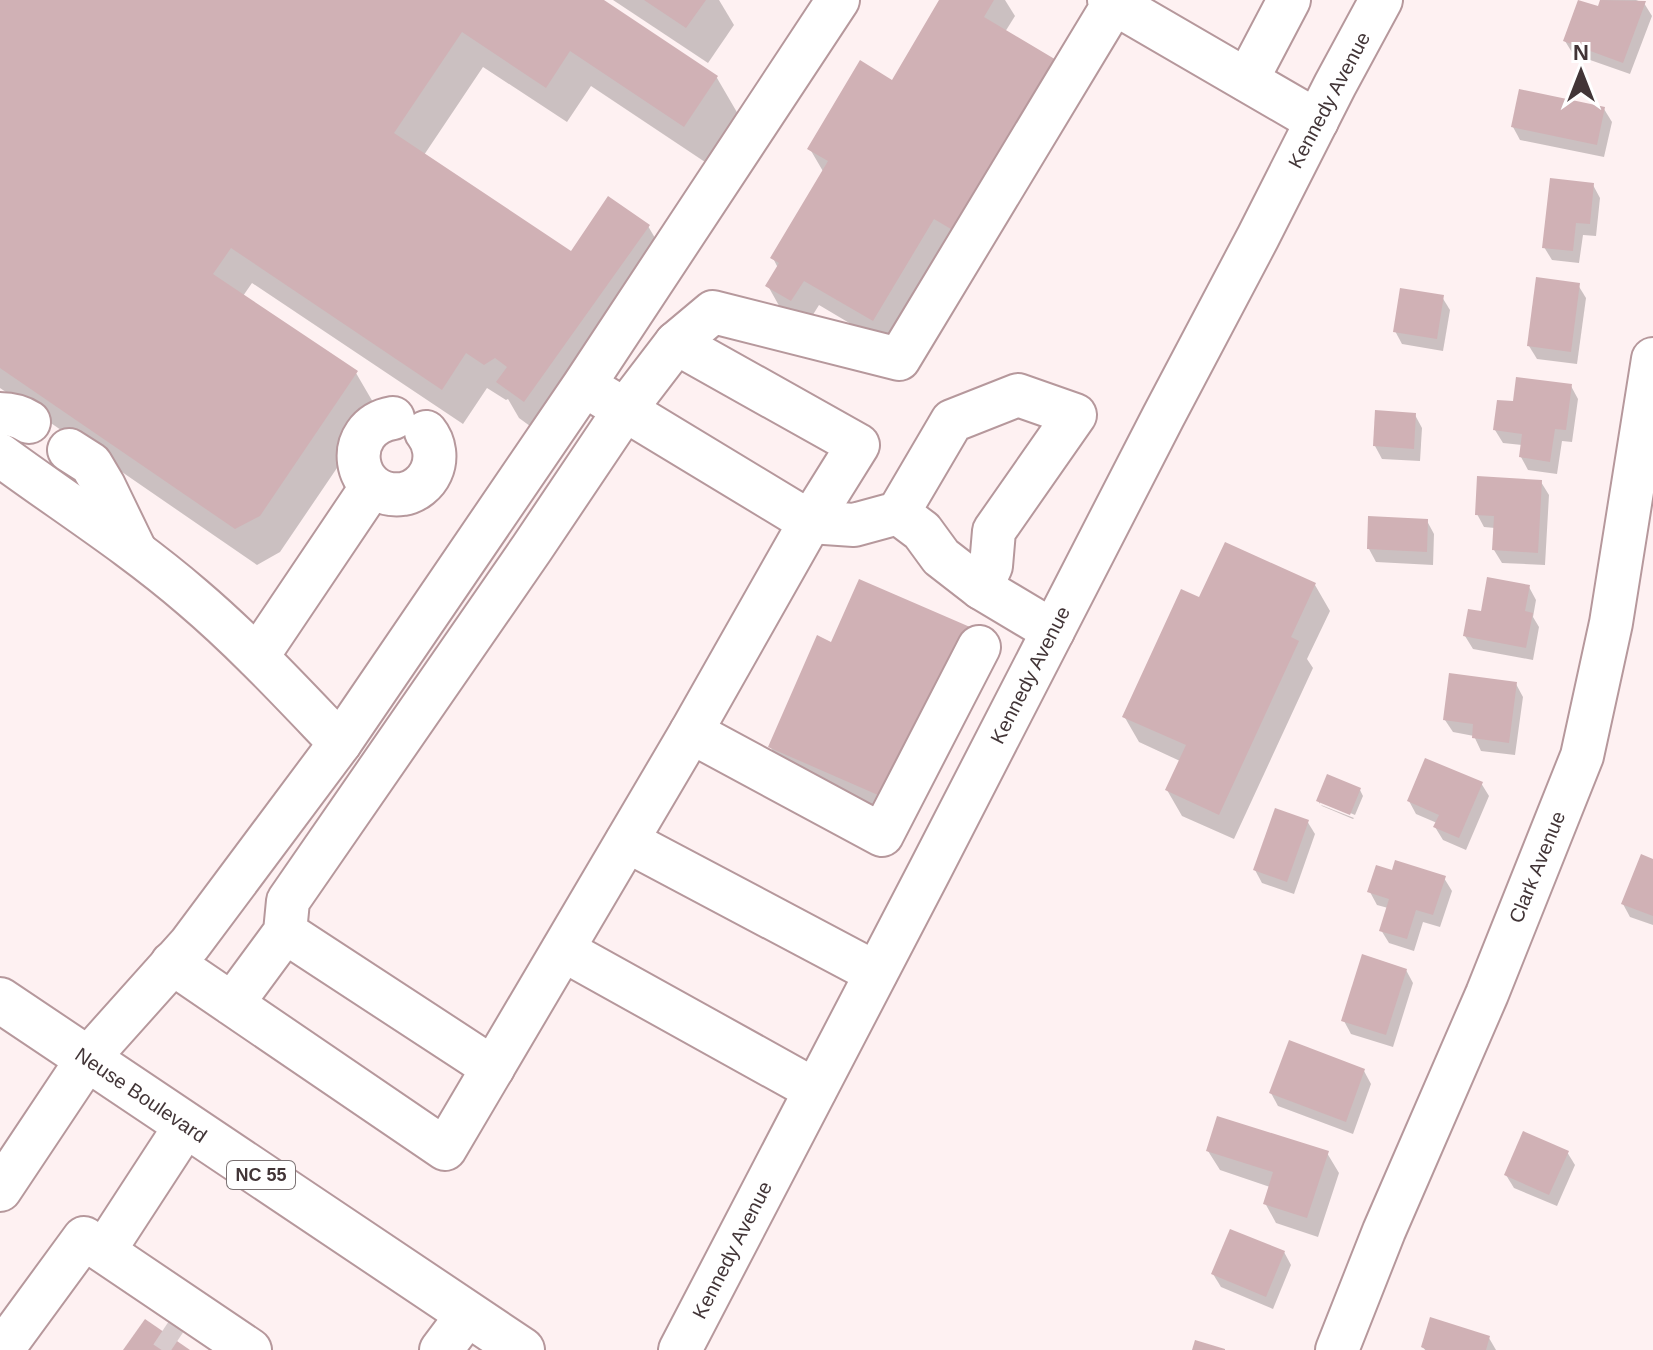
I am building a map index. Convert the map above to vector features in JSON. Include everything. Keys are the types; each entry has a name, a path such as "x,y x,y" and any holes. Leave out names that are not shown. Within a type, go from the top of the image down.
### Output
{"main road":[{"name":"Neuse Boulevard","path":"0,1000 522,1350"}],"street":[{"path":"1247,80 1289,0"},
{"name":"Kennedy Avenue","path":"680,1350 1381,0"},
{"path":"232,1004 285,932 288,901 624,411 676,343 713,312 899,359 1112,2 1317,121"},
{"path":"0,1190 88,1058 190,944 340,743 584,385 823,9"},
{"path":"172,963 445,1149 691,732 810,522 858,445 676,343"},
{"name":"Clark Avenue","path":"1337,1350 1384,1231 1487,994 1582,756 1611,623 1653,359"},
{"path":"584,385 810,522 854,525 898,513 952,421 1018,395 1075,415 994,531 991,566 981,588"},
{"path":"377,424 410,425 431,438 435,451 434,464 421,486 409,493 396,495 372,486 359,466 358,453 367,431 377,424"},
{"path":"69,450 91,464 136,551"},
{"path":"0,455 136,551 191,596 257,657 340,743"},
{"path":"257,657 372,486"},
{"path":"898,513 922,531 941,557 981,588 1053,631"},
{"path":"882,835 979,647"},
{"path":"691,732 882,835 929,872"},
{"path":"627,841 876,973"},
{"path":"285,932 493,1068"},
{"path":"563,950 815,1090"},
{"path":"104,1251 186,1125"},
{"path":"12,1340 84,1238 250,1350"},
{"path":"144,1278 144,1301 149,1317 181,1338"},
{"path":"441,1350 468,1314"}],"building":[{"path":"0,0 604,0 718,76 684,127 570,51 546,88 462,32 394,133 571,251 608,196 650,225 524,402 496,382 507,367 495,358 484,365 466,353 442,390 231,248 213,274 358,371 260,516 235,529 0,368"},
{"path":"644,0 706,0 686,28"},
{"path":"939,0 994,0 984,17 1068,67 966,238 934,219 873,321 804,281 791,301 765,286 779,263 770,258 828,161 807,149 860,60 892,80"},
{"path":"1578,0 1598,6 1600,0 1646,1 1623,63 1563,41"},
{"path":"1519,89 1605,107 1597,145 1511,127"},
{"path":"1550,178 1594,183 1590,224 1576,223 1573,251 1542,248"},
{"path":"1536,277 1580,283 1571,352 1527,346"},
{"path":"1400,288 1444,295 1437,339 1393,332"},
{"path":"1516,377 1572,384 1566,430 1555,429 1550,462 1519,457 1522,434 1493,430 1497,400 1513,401"},
{"path":"1375,410 1416,413 1414,449 1373,446"},
{"path":"1477,476 1542,480 1538,553 1492,550 1494,516 1475,515"},
{"path":"1368,516 1428,519 1427,552 1367,549"},
{"path":"1225,542 1316,583 1291,637 1299,641 1219,815 1165,790 1186,745 1122,717 1181,589 1199,597"},
{"path":"1487,577 1530,585 1525,611 1533,613 1526,648 1463,636 1468,609 1481,611"},
{"path":"859,579 970,627 894,802 768,747 817,635 831,642"},
{"path":"1449,673 1517,682 1509,743 1472,738 1473,724 1443,720"},
{"path":"1425,758 1483,782 1459,838 1433,827 1439,815 1407,801"},
{"path":"1327,774 1361,788 1350,815 1316,801"},
{"path":"1275,808 1309,820 1287,882 1253,870"},
{"path":"1641,854 1653,859 1653,916 1621,904"},
{"path":"1395,860 1446,876 1433,915 1416,910 1407,939 1379,931 1389,899 1367,892 1376,865 1392,870"},
{"path":"1362,954 1407,969 1386,1035 1341,1021"},
{"path":"1289,1040 1365,1069 1346,1122 1269,1093"},
{"path":"1217,1116 1329,1151 1307,1218 1263,1204 1273,1172 1206,1151"},
{"path":"1523,1131 1569,1151 1549,1195 1504,1175"},
{"path":"1230,1229 1285,1251 1266,1297 1211,1274"},
{"path":"1430,1317 1490,1336 1486,1350 1427,1350 1421,1347"},
{"path":"145,1319 190,1350 123,1350"},
{"path":"1195,1340 1225,1349 1225,1350 1192,1350"}],"tunnel":[{"path":"165,1327 180,1337"}]}
